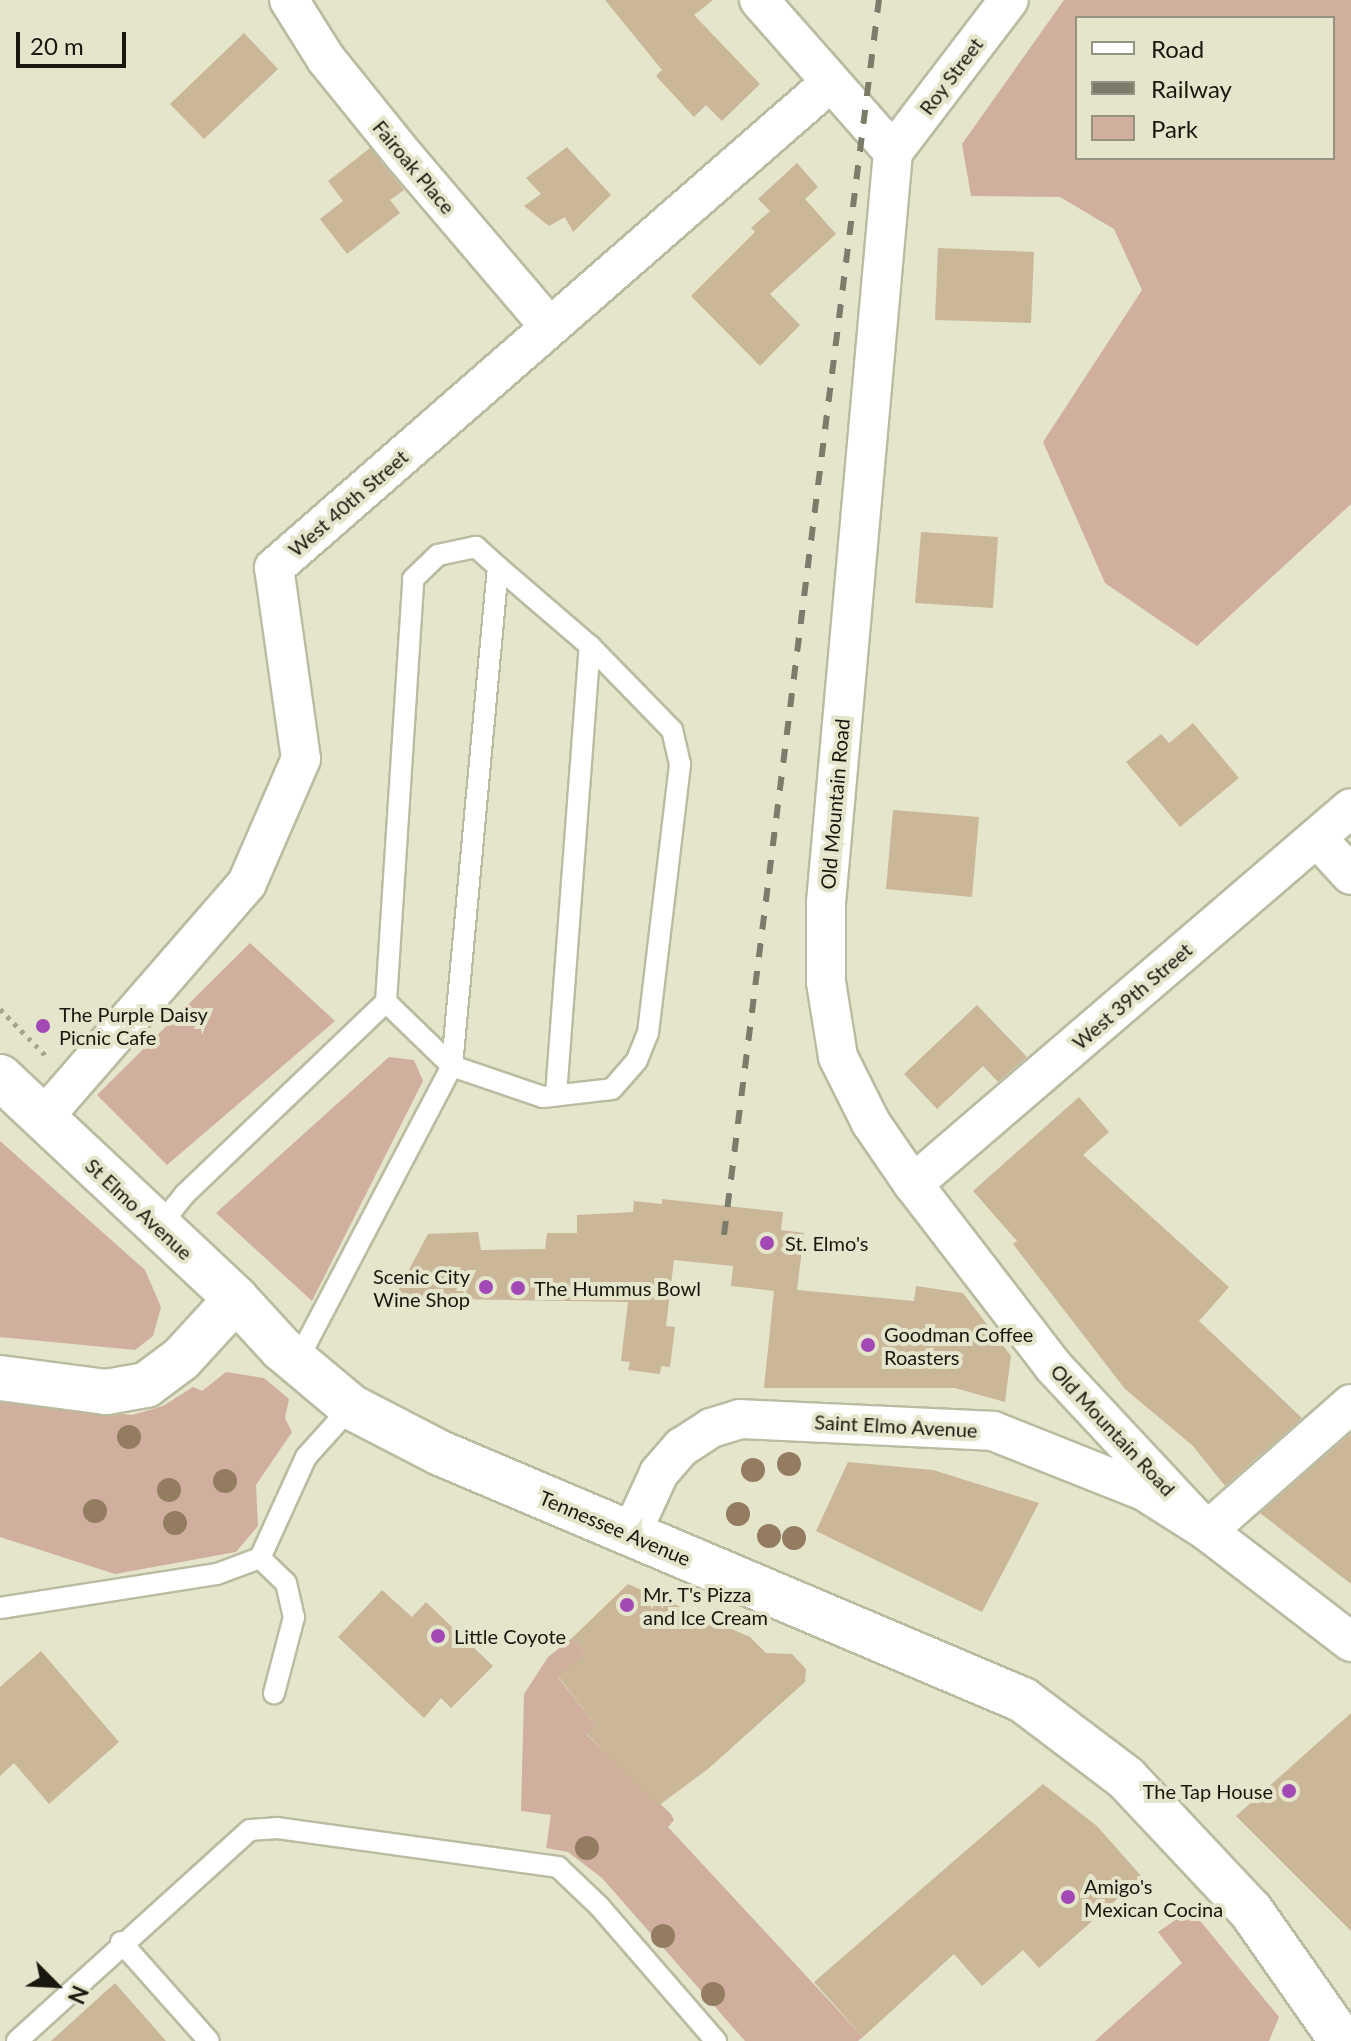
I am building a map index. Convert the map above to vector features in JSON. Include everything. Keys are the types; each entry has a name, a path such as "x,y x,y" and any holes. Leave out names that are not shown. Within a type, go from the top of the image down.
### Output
{"main road":[{"name":"St Elmo Avenue","path":"2,1082 236,1299"},
{"name":"Tennessee Avenue","path":"236,1299 297,1361 351,1407 440,1453 1023,1700 1126,1778 1251,1911 1341,2034"},
{"path":"0,1378 106,1392 146,1385 181,1359 236,1299"}],"street":[{"name":"Fairoak Place","path":"289,0 326,59 549,326"},
{"path":"759,0 893,152"},
{"name":"Roy Street","path":"893,152 1009,0"},
{"name":"West 40th Street","path":"43,1118 247,883 301,759 274,568 831,82"},
{"name":"Old Mountain Road","path":"893,152 826,902 826,982 838,1057 871,1123 913,1184 1053,1366 1207,1531"},
{"name":"West 39th Street","path":"913,1184 1351,808"},
{"path":"1317,838 1351,875"},
{"path":"1207,1531 1351,1404"},
{"name":"Saint Elmo Avenue","path":"631,1534 659,1473 682,1447 711,1428 740,1419 993,1431 1144,1491 1207,1531 1351,1642"}],"lane":[{"path":"158,1228 185,1194 386,1002 413,579 438,555 476,547 590,646 672,730 680,764 648,1033 637,1060 612,1089 543,1097 452,1066 386,1002"},
{"path":"297,1361 452,1066 498,567"},
{"path":"556,1095 590,646"},
{"path":"0,1608 217,1574 260,1558 306,1457 351,1407"},
{"path":"260,1558 286,1583 294,1617 274,1693"},
{"path":"17,2041 121,1942 250,1830 277,1828 522,1859 558,1867 583,1888 716,2041"},
{"path":"121,1942 209,2041"}],"green space":[{"path":"1064,0 1351,0 1351,504 1197,646 1105,583 1043,442 1142,290 1114,229 1060,197 971,196 962,144"},
{"path":"250,943 335,1021 167,1165 97,1095"},
{"path":"389,1057 414,1060 423,1081 312,1301 216,1213"},
{"path":"0,1141 145,1270 161,1307 153,1336 135,1350 0,1337"},
{"path":"226,1372 264,1378 289,1399 285,1418 292,1432 256,1485 258,1526 236,1552 115,1574 0,1537 0,1401 132,1415 163,1406 193,1387 202,1391"},
{"path":"572,1638 586,1653 558,1677 596,1726 587,1735 671,1814 674,1820 668,1827 863,2037 858,2041 745,2041 602,1878 568,1852 546,1848 551,1815 521,1811 524,1694 548,1657"},
{"path":"1184,1914 1197,1917 1279,2017 1269,2041 1095,2041 1182,1963 1158,1932"}],"building":[{"path":"605,0 713,0 694,15 760,84 722,121 706,105 694,117 656,76 662,70"},
{"path":"244,33 278,69 204,139 170,104"},
{"path":"567,147 611,195 573,232 565,217 549,226 524,206 541,194 526,178"},
{"path":"370,148 404,190 390,200 400,213 347,254 320,219 343,201 328,181"},
{"path":"797,163 818,187 805,199 836,234 770,294 800,325 760,366 691,296 755,232 751,228 770,211 758,199"},
{"path":"938,248 1034,252 1031,323 935,320"},
{"path":"921,532 998,537 993,608 915,603"},
{"path":"1193,723 1239,778 1180,827 1126,762 1161,734 1169,743"},
{"path":"893,810 979,817 972,897 886,889"},
{"path":"977,1005 1027,1057 998,1082 983,1066 937,1109 904,1074"},
{"path":"1079,1097 1109,1132 1083,1155 1229,1287 1199,1321 1302,1418 1225,1486 1193,1446 1125,1389 1013,1244 1017,1241 973,1191"},
{"path":"662,1199 783,1212 781,1230 804,1233 797,1290 914,1301 916,1286 963,1293 1011,1356 1005,1402 955,1388 764,1388 774,1291 731,1286 733,1266 674,1260 666,1326 675,1327 670,1367 661,1366 660,1374 628,1370 630,1362 621,1361 628,1302 394,1298 428,1234 478,1232 481,1250 545,1249 547,1233 577,1233 577,1215 633,1212 634,1201 662,1204"},
{"path":"1351,1433 1351,1584 1260,1513"},
{"path":"848,1462 933,1470 1039,1503 982,1612 816,1531"},
{"path":"628,1584 750,1637 766,1653 792,1654 806,1669 805,1682 708,1769 658,1806 587,1734 596,1726 558,1676 586,1653 572,1638"},
{"path":"382,1590 412,1617 426,1602 493,1666 451,1708 441,1698 424,1718 338,1637"},
{"path":"41,1651 119,1742 49,1804 14,1763 0,1776 0,1687"},
{"path":"1351,1713 1351,1931 1236,1816"},
{"path":"1043,1784 1097,1826 1142,1877 1039,1968 1023,1950 982,1986 954,1954 863,2037 814,1982"},
{"path":"115,1983 166,2041 51,2041"}],"railway":[{"path":"724,1235 879,0"}],"place":[{"name":"The Purple Daisy Picnic Cafe","path":"43,1026"},
{"name":"St. Elmo's","path":"767,1243"},
{"name":"Scenic City Wine Shop","path":"486,1287"},
{"name":"The Hummus Bowl","path":"518,1288"},
{"name":"Goodman Coffee Roasters","path":"868,1345"},
{"name":"Mr. T's Pizza and Ice Cream","path":"627,1605"},
{"name":"Little Coyote","path":"438,1636"},
{"name":"The Tap House","path":"1289,1791"},
{"name":"Amigo's Mexican Cocina","path":"1068,1897"}]}
